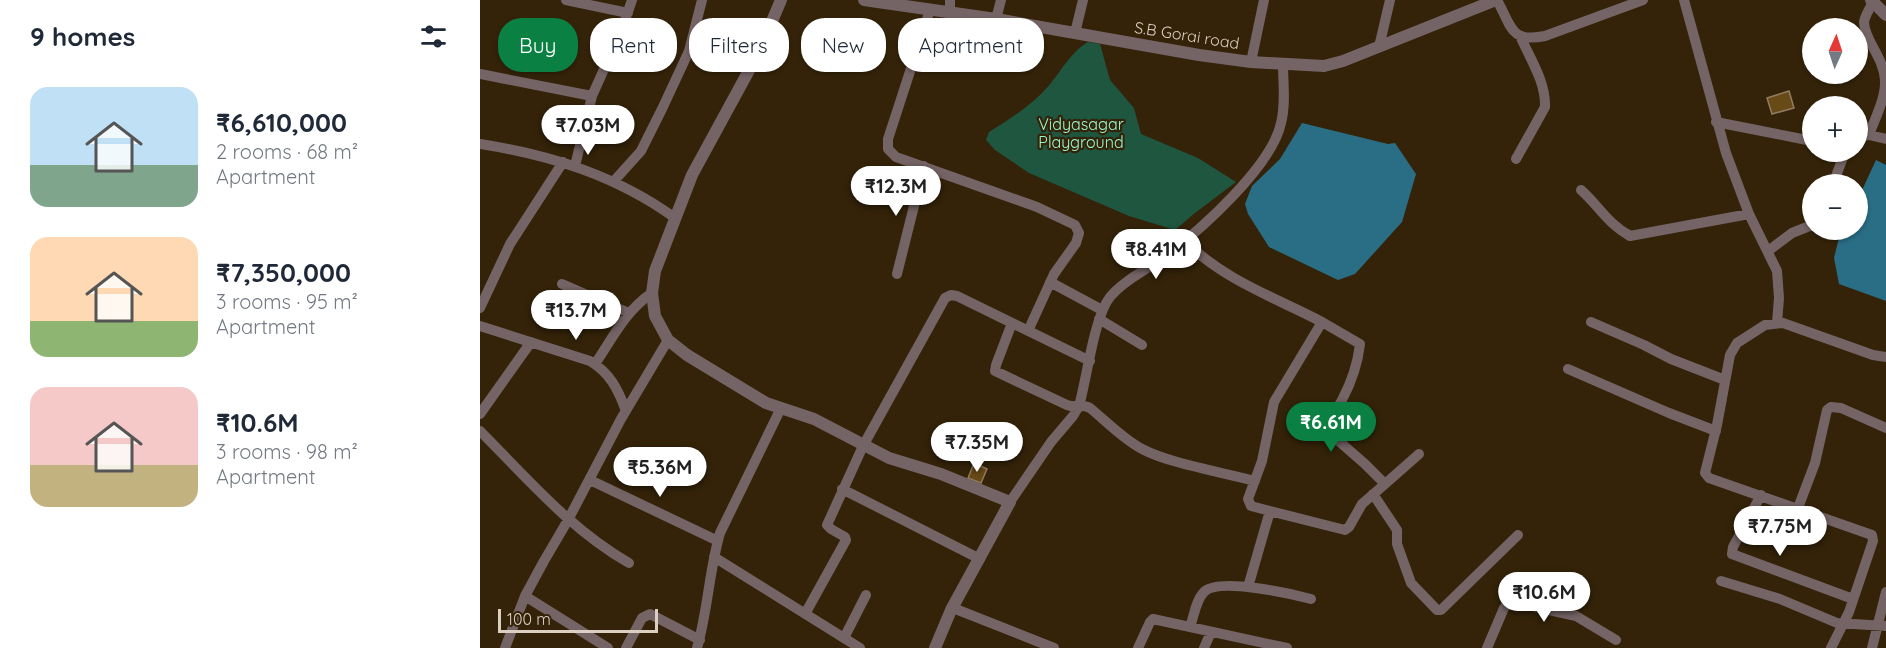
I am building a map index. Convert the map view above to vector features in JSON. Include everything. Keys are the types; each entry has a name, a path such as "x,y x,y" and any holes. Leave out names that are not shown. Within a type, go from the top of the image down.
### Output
{"street":[{"path":"566,0 628,13"},
{"path":"574,166 592,96 632,0"},
{"path":"614,181 641,151 662,109 689,51 702,0"},
{"path":"781,0 759,52 692,175 655,271 652,293 655,316 668,340 687,355 766,403 814,419 889,458 941,474 1011,502"},
{"name":"S.B Gorai road","path":"864,0 930,10 950,6 992,18"},
{"path":"996,18 1001,0"},
{"path":"1075,33 1083,0"},
{"path":"1251,62 1264,0"},
{"path":"1379,47 1390,0"},
{"path":"1496,0 1515,33 1521,38 1544,88 1545,106 1516,159"},
{"name":"S.B Gorai road","path":"1044,28 1200,55 1251,62 1323,66 1343,61 1496,0"},
{"path":"1521,38 1545,36 1643,0"},
{"path":"1684,0 1726,153 1749,214 1777,271 1779,285 1777,323"},
{"path":"1886,15 1872,1 1864,23 1866,32 1882,62 1885,84 1884,94 1869,135 1886,140"},
{"path":"930,10 887,144 891,154 1037,207 1074,225 1079,233 1076,243 1050,282 1028,331"},
{"path":"934,648 953,608 1011,502 1051,442 1079,406 1101,315 1112,295 1185,241 1259,165 1276,139 1284,108 1283,64"},
{"path":"480,74 592,96"},
{"path":"1716,122 1802,139"},
{"path":"480,144 563,162 614,181 654,202 675,218"},
{"path":"480,308 510,244 563,162"},
{"path":"897,274 924,166"},
{"path":"1581,190 1596,203 1615,228 1630,236 1749,214"},
{"path":"1768,251 1791,233 1802,229"},
{"path":"1185,241 1207,261 1225,273 1360,344 1349,386 1325,429 1384,484"},
{"path":"1050,282 1142,345"},
{"path":"562,284 629,313"},
{"path":"595,364 629,313 640,301 652,293"},
{"path":"805,614 846,540 827,525 842,489 863,446 947,296 957,296 1090,361"},
{"path":"1322,322 1274,402 1262,461 1249,503 1254,507 1345,530 1362,504 1419,454"},
{"path":"1591,322 1671,359 1725,380"},
{"path":"1012,323 995,371 1066,405 1090,408 1126,439 1161,457 1255,481"},
{"path":"1831,648 1844,624 1873,541 1872,535 1707,476 1706,470 1733,348 1765,325 1783,323 1873,355 1886,357"},
{"path":"480,326 595,364 610,377 626,411"},
{"path":"506,648 525,596 626,411 668,340"},
{"path":"480,414 531,342"},
{"path":"1568,369 1716,431"},
{"path":"1798,508 1812,473 1827,410 1831,407 1841,408 1886,428"},
{"path":"626,648 642,618 650,614 698,644 718,541 781,408"},
{"path":"480,431 568,520 613,554 629,563"},
{"path":"590,480 718,541"},
{"path":"842,489 980,558"},
{"path":"1372,494 1397,530 1397,544 1411,583 1437,610 1440,610 1518,535"},
{"path":"1761,495 1733,547 1732,554 1853,599"},
{"path":"1248,587 1270,511"},
{"path":"714,557 860,648"},
{"path":"1721,581 1780,599 1831,621 1882,626"},
{"path":"1190,627 1200,600 1206,590 1213,586 1277,590 1311,599"},
{"path":"1872,648 1882,626 1886,592"},
{"path":"844,638 866,595"},
{"path":"525,596 608,648"},
{"path":"1487,648 1504,608 1511,599 1515,598 1536,607 1576,616 1616,640"},
{"path":"953,608 1054,648"},
{"path":"1138,648 1153,620 1287,648"},
{"path":"1204,648 1211,632"}],"green space":[{"name":"Vidyasagar Playground","path":"1088,42 1100,44 1110,80 1134,108 1141,134 1198,158 1236,182 1175,230 1129,216 1029,173 995,150 986,140 989,132 1038,97 1072,55"}],"water":[{"path":"1302,123 1388,144 1395,143 1416,174 1402,222 1355,274 1338,280 1269,247 1248,214 1245,204 1252,186 1280,159"},
{"path":"1876,160 1886,165 1886,301 1839,284 1834,258 1838,240 1868,240 1868,177"}],"building":[{"path":"1789,91 1794,108 1772,114 1767,98"},
{"path":"974,463 987,469 981,483 968,478"}]}
